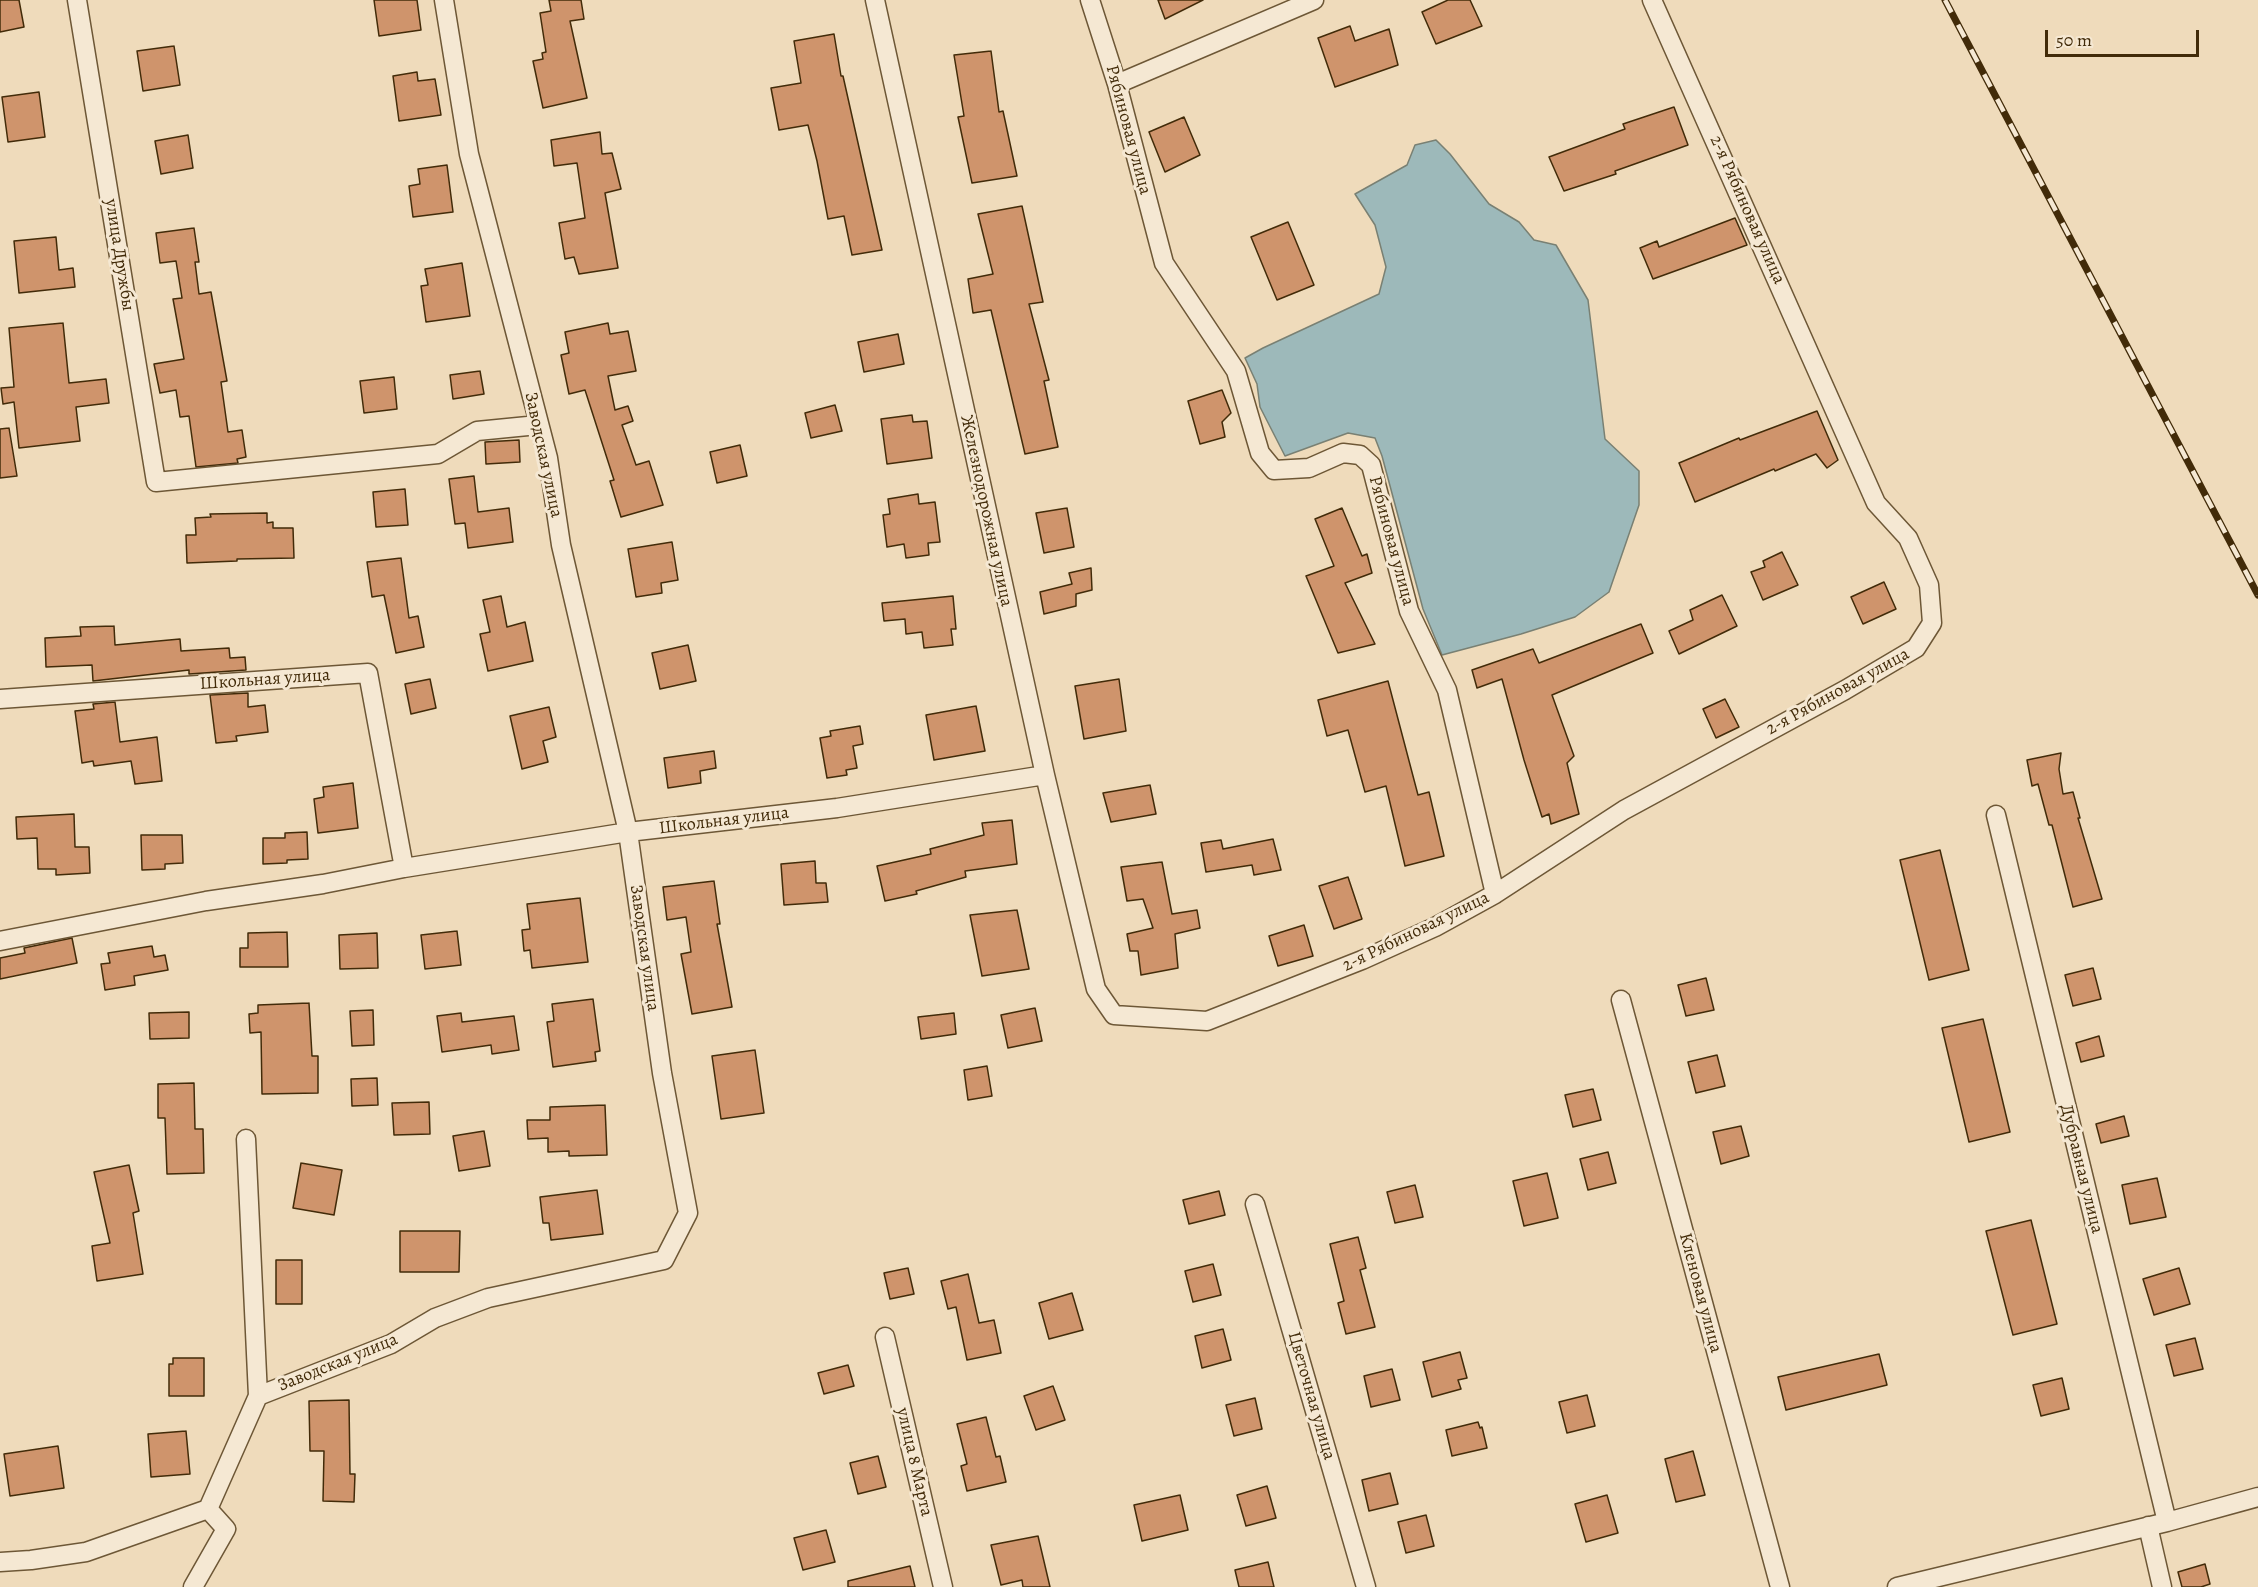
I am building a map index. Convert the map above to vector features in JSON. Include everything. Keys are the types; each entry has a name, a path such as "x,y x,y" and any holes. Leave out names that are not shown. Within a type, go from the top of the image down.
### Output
{"street":[{"name":"улица Дружбы","path":"77,0 156,482 438,454 477,431 538,425"},
{"name":"Заводская улица","path":"208,1509 258,1396 391,1344 435,1318 488,1298 664,1260 688,1213 662,1073 628,832 561,545 548,458 469,154 444,0"},
{"name":"Железнодорожная улица","path":"875,0 1045,775 1096,989 1114,1016"},
{"name":"Рябиновая улица","path":"1090,0 1117,84 1164,263 1236,370 1260,453 1274,470 1309,468 1343,453 1360,455 1371,465 1408,611 1447,690 1495,894"},
{"path":"1117,84 1314,0"},
{"name":"2-я Рябиновая улица","path":"1114,1016 1207,1021 1362,960 1435,927 1495,894 1624,810 1845,690 1916,648 1932,623 1929,585 1908,538 1876,503 1652,0"},
{"name":"Школьная улица","path":"0,699 368,673 404,868"},
{"name":"Школьная улица","path":"0,941 206,901 323,884 404,868 628,832 837,808 1045,775"},
{"name":"Дубравная улица","path":"1996,815 2167,1522"},
{"name":"Кленовая улица","path":"1621,1000 1780,1587"},
{"path":"246,1139 258,1396"},
{"name":"Цветочная улица","path":"1255,1204 1366,1587"},
{"name":"улица 8 Марта","path":"885,1337 943,1587"},
{"path":"1897,1587 2167,1522 2258,1497"},
{"path":"0,1563 86,1552 208,1509 226,1529 193,1587"},
{"path":"2148,1526 2162,1587"}],"water":[{"path":"1436,140 1450,154 1489,204 1519,222 1534,240 1556,245 1588,300 1605,439 1639,471 1639,505 1609,592 1575,617 1442,655 1423,609 1382,456 1375,438 1348,433 1285,456 1260,407 1257,384 1245,358 1379,294 1386,267 1375,225 1355,194 1407,165 1415,145"}],"building":[{"path":"0,0 19,0 24,27 0,32"},
{"path":"374,0 417,0 421,30 379,36"},
{"path":"549,0 581,0 584,19 570,21 587,98 543,108 533,61 543,59 542,53 546,52 540,13 551,11"},
{"path":"1158,0 1203,0 1165,19"},
{"path":"1448,0 1470,0 1482,26 1436,44 1422,12"},
{"path":"1350,26 1355,41 1389,29 1398,65 1335,87 1318,38"},
{"path":"834,34 841,76 843,76 882,250 852,255 844,216 828,219 808,125 779,130 771,88 801,83 794,41"},
{"path":"174,46 180,85 143,91 137,51"},
{"path":"991,51 999,112 1003,111 1017,176 972,183 958,117 964,116 954,55"},
{"path":"417,72 418,81 435,79 441,115 399,121 393,76"},
{"path":"39,92 45,137 8,142 2,97"},
{"path":"1674,107 1688,145 1615,171 1616,174 1564,191 1549,157 1625,129 1623,124"},
{"path":"1184,117 1200,155 1165,172 1149,132"},
{"path":"600,132 602,154 612,153 621,189 605,193 618,268 579,274 574,257 565,259 559,223 585,218 577,163 554,166 551,140"},
{"path":"188,135 193,168 161,174 155,141"},
{"path":"447,165 453,212 413,217 409,186 420,184 418,169"},
{"path":"1022,206 1043,302 1029,304 1049,380 1044,381 1058,447 1025,454 991,310 973,313 968,279 993,274 978,214"},
{"path":"1735,218 1747,245 1653,279 1640,248 1657,241 1659,247"},
{"path":"1288,222 1314,285 1277,300 1251,237"},
{"path":"194,228 199,262 195,262 199,294 211,292 227,381 221,382 228,432 242,430 246,457 237,459 238,463 196,467 189,416 180,417 176,390 160,393 154,364 184,359 173,299 182,298 176,261 160,263 156,233"},
{"path":"56,237 59,270 73,268 75,287 19,293 14,241"},
{"path":"462,263 470,316 426,322 421,286 428,285 425,269"},
{"path":"63,323 69,383 106,379 109,403 76,407 80,441 19,448 14,402 3,404 1,388 14,387 9,328"},
{"path":"608,323 610,334 628,331 636,371 608,376 615,410 628,406 633,421 622,425 636,465 649,461 663,505 621,517 610,481 614,480 585,390 569,394 561,355 569,353 565,332"},
{"path":"898,334 904,364 864,372 858,342"},
{"path":"480,371 484,394 453,399 450,375"},
{"path":"394,377 397,409 364,413 360,381"},
{"path":"1222,390 1231,413 1222,422 1225,437 1200,444 1188,401"},
{"path":"835,405 842,431 811,438 805,413"},
{"path":"1817,411 1838,460 1827,468 1816,454 1695,502 1679,463 1739,438 1740,440"},
{"path":"912,415 913,422 927,421 932,458 887,464 881,419"},
{"path":"9,428 17,476 0,478 0,429"},
{"path":"519,440 520,462 486,464 485,442"},
{"path":"740,445 747,476 717,483 710,452"},
{"path":"474,476 478,512 509,508 513,542 468,548 465,523 455,524 449,479"},
{"path":"405,489 408,525 376,527 373,492"},
{"path":"918,494 919,504 935,502 940,542 928,543 929,555 906,558 904,544 887,547 883,515 890,514 888,499"},
{"path":"1067,508 1074,547 1044,553 1036,513"},
{"path":"1342,508 1362,556 1367,554 1372,573 1345,583 1375,644 1338,653 1306,576 1334,566 1315,519"},
{"path":"267,513 267,523 273,522 273,528 293,528 294,558 187,563 186,535 196,535 195,518 211,517 210,514"},
{"path":"672,542 678,580 661,583 662,593 636,597 628,549"},
{"path":"1782,552 1798,585 1763,600 1751,572 1765,567 1763,561"},
{"path":"401,558 409,618 418,616 424,647 396,653 384,595 372,597 367,562"},
{"path":"1091,568 1092,590 1076,594 1076,606 1044,614 1040,592 1072,584 1069,573"},
{"path":"1884,582 1896,609 1863,624 1851,597"},
{"path":"1722,595 1737,626 1679,654 1669,631 1693,620 1690,610"},
{"path":"501,596 507,627 525,622 533,661 488,671 480,634 490,632 483,600"},
{"path":"953,596 956,629 951,629 953,645 924,648 922,632 906,634 905,619 884,621 882,603"},
{"path":"1641,624 1653,653 1552,695 1574,756 1567,763 1579,814 1551,824 1549,814 1542,817 1502,679 1477,688 1472,670 1533,649 1539,663"},
{"path":"114,626 115,645 180,639 181,651 229,648 230,658 245,657 246,670 189,674 189,670 93,681 92,665 46,667 45,638 81,636 80,627"},
{"path":"688,645 696,681 660,689 652,653"},
{"path":"430,679 436,708 411,714 405,684"},
{"path":"1119,679 1126,731 1084,739 1075,686"},
{"path":"1388,681 1418,795 1429,792 1444,856 1405,866 1386,786 1365,792 1348,730 1327,736 1318,700"},
{"path":"248,693 248,707 265,705 268,732 236,736 237,741 216,743 210,695"},
{"path":"1725,699 1739,727 1716,738 1703,709"},
{"path":"115,702 120,742 157,737 162,781 135,784 131,761 94,766 93,761 82,763 75,711 94,709 93,704"},
{"path":"976,706 985,751 934,760 926,715"},
{"path":"549,707 556,737 543,741 548,762 522,769 510,716"},
{"path":"860,726 863,744 853,746 857,768 846,770 847,775 827,778 820,738 831,736 830,731"},
{"path":"714,751 716,768 700,771 701,783 668,788 664,758"},
{"path":"2061,753 2059,769 2063,794 2073,792 2080,818 2078,818 2102,899 2073,907 2052,825 2049,825 2038,784 2032,786 2027,760"},
{"path":"353,783 358,828 318,833 314,799 324,797 323,787"},
{"path":"1150,785 1156,814 1111,822 1103,793"},
{"path":"74,814 75,847 89,847 90,873 56,875 56,869 38,869 37,838 17,839 16,817"},
{"path":"1012,820 1017,864 965,871 966,877 916,891 917,894 885,901 877,866 931,854 930,849 984,835 982,823"},
{"path":"307,832 308,859 263,864 263,838 285,838 285,833"},
{"path":"141,835 182,835 183,863 165,864 165,869 142,870"},
{"path":"1273,839 1281,870 1254,875 1252,865 1206,872 1201,843 1221,840 1223,849"},
{"path":"1940,850 1969,970 1929,980 1900,860"},
{"path":"815,861 816,883 826,883 828,902 784,905 781,864"},
{"path":"1162,862 1172,914 1197,910 1200,928 1175,934 1178,968 1141,975 1138,951 1130,951 1127,934 1153,928 1143,899 1127,901 1121,867"},
{"path":"1348,877 1362,919 1334,929 1319,886"},
{"path":"714,881 720,924 717,924 732,1007 692,1014 681,954 691,952 686,917 667,920 663,887"},
{"path":"580,898 588,962 532,968 530,950 524,951 522,930 530,929 527,904"},
{"path":"1017,910 1029,969 982,976 970,915"},
{"path":"1304,925 1313,956 1278,966 1269,936"},
{"path":"457,931 461,965 425,969 421,935"},
{"path":"287,932 288,967 240,967 240,948 248,948 248,933"},
{"path":"377,933 378,968 340,969 339,935"},
{"path":"72,938 77,963 0,979 0,958 25,953 24,948"},
{"path":"152,946 154,957 165,955 168,970 134,976 135,985 105,990 101,964 110,963 108,953"},
{"path":"2093,968 2101,999 2073,1006 2065,975"},
{"path":"1706,978 1714,1010 1686,1016 1678,985"},
{"path":"593,999 600,1051 595,1052 596,1061 553,1067 547,1022 554,1021 552,1004"},
{"path":"309,1003 312,1056 318,1056 318,1093 262,1094 261,1032 250,1033 249,1014 258,1013 258,1005"},
{"path":"1035,1008 1042,1041 1008,1048 1001,1015"},
{"path":"373,1010 374,1045 352,1046 350,1011"},
{"path":"189,1012 189,1038 150,1039 149,1013"},
{"path":"461,1013 462,1022 514,1016 519,1050 492,1054 491,1045 442,1052 437,1016"},
{"path":"954,1013 956,1034 921,1039 918,1017"},
{"path":"1983,1019 2010,1132 1969,1142 1942,1028"},
{"path":"2099,1036 2104,1056 2081,1062 2076,1043"},
{"path":"755,1050 764,1113 721,1119 712,1056"},
{"path":"1717,1055 1725,1086 1696,1093 1688,1062"},
{"path":"987,1066 992,1096 968,1100 964,1070"},
{"path":"377,1078 378,1105 352,1106 351,1079"},
{"path":"194,1083 195,1129 203,1129 204,1173 167,1174 165,1118 158,1118 158,1084"},
{"path":"1593,1089 1601,1120 1573,1127 1565,1095"},
{"path":"429,1102 430,1134 394,1135 392,1103"},
{"path":"605,1105 607,1155 569,1156 569,1151 548,1152 548,1138 528,1139 527,1120 550,1120 550,1107"},
{"path":"2124,1116 2129,1136 2101,1143 2096,1124"},
{"path":"1741,1126 1749,1156 1721,1164 1713,1132"},
{"path":"484,1131 490,1166 459,1171 453,1136"},
{"path":"1608,1152 1616,1183 1588,1190 1580,1159"},
{"path":"301,1163 342,1170 334,1215 293,1208"},
{"path":"129,1165 139,1211 133,1213 143,1274 97,1281 92,1246 110,1243 94,1172"},
{"path":"1547,1173 1558,1218 1524,1226 1513,1181"},
{"path":"2157,1178 2166,1217 2130,1224 2122,1185"},
{"path":"1415,1185 1423,1217 1395,1223 1387,1192"},
{"path":"597,1190 603,1234 551,1240 549,1223 543,1223 540,1197"},
{"path":"1219,1191 1225,1215 1189,1224 1183,1200"},
{"path":"2031,1220 2057,1324 2013,1335 1986,1231"},
{"path":"400,1231 460,1231 459,1272 400,1272"},
{"path":"1358,1237 1366,1268 1360,1270 1375,1327 1346,1334 1338,1303 1344,1301 1330,1244"},
{"path":"276,1260 302,1260 302,1304 276,1304"},
{"path":"1213,1264 1221,1295 1193,1302 1185,1271"},
{"path":"908,1268 914,1294 890,1299 884,1273"},
{"path":"2179,1268 2190,1304 2154,1315 2143,1279"},
{"path":"968,1274 979,1323 994,1320 1001,1353 967,1360 956,1307 948,1309 941,1281"},
{"path":"1072,1293 1083,1330 1049,1339 1039,1303"},
{"path":"1223,1329 1231,1360 1202,1368 1195,1336"},
{"path":"2195,1338 2203,1369 2174,1376 2166,1345"},
{"path":"1460,1352 1467,1378 1458,1380 1461,1389 1432,1397 1423,1362"},
{"path":"1879,1354 1887,1385 1786,1410 1778,1377"},
{"path":"173,1358 204,1358 204,1396 169,1396 169,1364 173,1364"},
{"path":"848,1365 854,1386 824,1394 818,1373"},
{"path":"1392,1369 1400,1400 1371,1407 1364,1376"},
{"path":"2062,1378 2069,1409 2041,1416 2033,1385"},
{"path":"1053,1386 1065,1420 1036,1430 1024,1396"},
{"path":"1587,1395 1595,1426 1567,1433 1559,1402"},
{"path":"1255,1398 1262,1429 1234,1436 1226,1405"},
{"path":"349,1400 350,1474 355,1474 354,1502 323,1501 324,1451 310,1451 309,1401"},
{"path":"986,1417 996,1457 1000,1456 1006,1482 967,1491 961,1466 967,1464 957,1424"},
{"path":"1478,1422 1480,1428 1482,1427 1487,1448 1452,1456 1446,1430"},
{"path":"186,1431 190,1474 151,1477 148,1434"},
{"path":"58,1446 64,1488 10,1496 4,1454"},
{"path":"1693,1451 1705,1495 1676,1502 1665,1459"},
{"path":"878,1456 886,1487 858,1494 850,1463"},
{"path":"1390,1473 1398,1504 1369,1511 1362,1480"},
{"path":"1267,1486 1276,1518 1246,1526 1237,1495"},
{"path":"1180,1495 1188,1530 1142,1541 1134,1505"},
{"path":"1607,1495 1618,1533 1586,1542 1575,1504"},
{"path":"1426,1515 1434,1546 1406,1553 1398,1522"},
{"path":"826,1530 835,1562 803,1570 794,1538"},
{"path":"1038,1536 1050,1587 1023,1587 1022,1580 1001,1585 991,1545"},
{"path":"1268,1562 1274,1587 1239,1587 1235,1570"},
{"path":"2205,1564 2210,1584 2201,1587 2182,1587 2178,1572"},
{"path":"910,1566 915,1587 848,1587 848,1581"}],"railway":[{"path":"1945,0 2258,595"}]}
